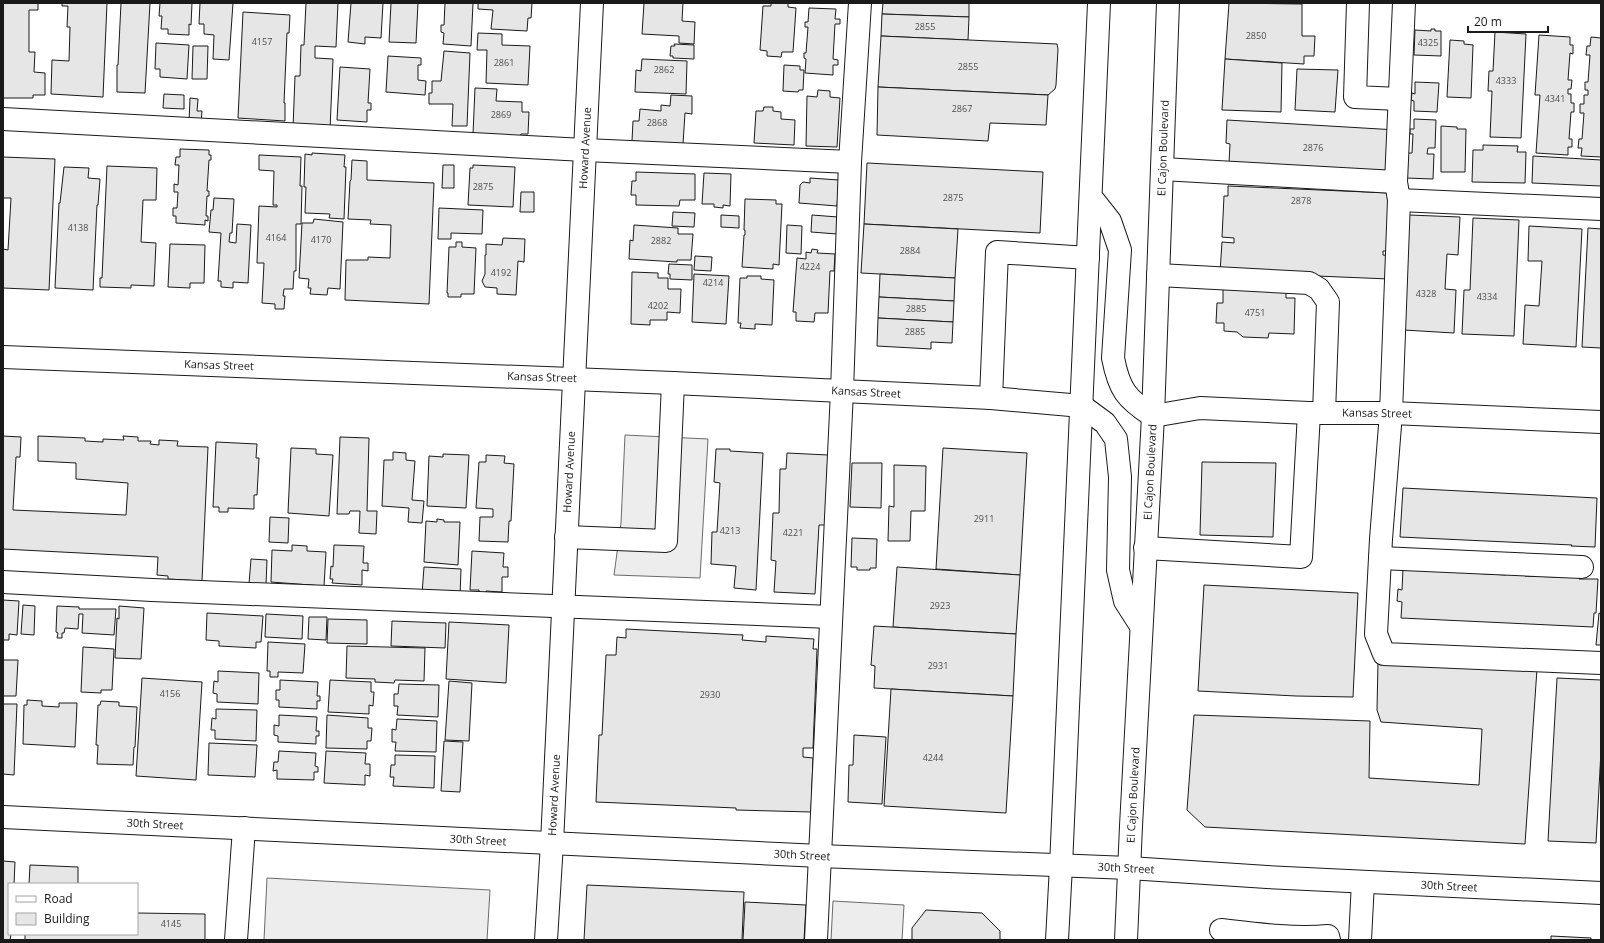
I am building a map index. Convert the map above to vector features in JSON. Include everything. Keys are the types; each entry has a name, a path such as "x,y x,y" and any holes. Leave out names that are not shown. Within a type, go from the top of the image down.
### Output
{"main road":[{"name":"Howard Avenue","path":"546,940 552,843 592,3"},
{"path":"816,940 842,391 850,162 860,3"},
{"path":"1057,940 1099,3"},
{"name":"El Cajon Boulevard","path":"1126,940 1153,416 1168,3"},
{"path":"1358,3 1355,97 1399,99"},
{"path":"1404,3 1399,99 1398,191 1391,413 1376,634 1384,654 1601,663"},
{"path":"3,119 585,150 850,162"},
{"path":"1162,169 1601,210"},
{"path":"1091,197 1110,221 1120,250 1113,358 1116,373 1122,389 1136,405 1153,416"},
{"path":"991,398 997,252 1088,258"},
{"path":"1145,548 1301,557 1328,302 1319,289 1309,283 1158,275"},
{"name":"Kansas Street","path":"3,357 574,378 991,398 1082,406"},
{"path":"566,537 666,541 674,383"},
{"path":"1082,406 1104,423 1116,439 1120,477 1118,570 1125,601 1141,626"},
{"name":"Kansas Street","path":"1153,416 1200,408 1317,413 1391,413 1601,422"},
{"path":"1380,558 1582,567"},
{"path":"3,582 152,590 831,617"},
{"name":"30th Street","path":"3,817 820,856 1129,868 1363,882 1601,893"},
{"path":"236,940 244,828"},
{"path":"1360,940 1363,882"},
{"path":"1221,930 1256,934 1312,937 1328,936 1329,940"}],"shaded area":[{"path":"625,435 708,439 700,578 614,575 621,523"},
{"path":"267,878 490,890 487,940 264,940"},
{"path":"833,901 904,905 902,940 831,940"}],"building":[{"path":"3,3 38,3 38,10 29,10 29,52 35,52 34,72 45,73 45,95 33,95 33,98 3,98"},
{"path":"62,3 107,3 103,97 51,94 52,60 69,61 70,27 67,27 68,6 62,6"},
{"path":"121,3 150,3 145,93 117,92 117,65"},
{"path":"160,3 192,3 189,35 168,34 168,29 161,29 162,16 159,16"},
{"path":"200,3 233,3 229,60 213,59 214,35 204,34 204,24 199,24"},
{"path":"306,3 338,3 336,47 315,46 315,58 333,59 330,130 293,128 295,76 300,76 301,45 304,45"},
{"path":"351,3 383,3 381,38 365,37 365,44 348,42"},
{"path":"391,3 418,3 416,43 389,42"},
{"path":"445,3 473,3 471,46 443,44 444,33 441,32 441,25 444,25"},
{"path":"478,3 532,3 531,18 528,18 527,31 491,29 493,10 478,9"},
{"path":"644,3 683,3 682,21 695,22 694,44 679,43 679,36 642,34"},
{"path":"771,3 788,3 788,7 796,8 793,52 782,52 781,57 767,56 767,51 760,50 763,6 771,6"},
{"path":"883,3 969,3 969,17 882,14"},
{"path":"1229,3 1302,4 1302,36 1315,36 1314,56 1304,56 1304,64 1225,59"},
{"path":"809,8 836,9 835,19 840,19 840,24 835,24 833,59 838,60 838,65 833,65 833,75 805,73 806,59 804,58 804,53 806,53 808,27 805,27 805,22 808,22"},
{"path":"243,12 290,15 289,33 287,33 284,103 285,121 238,118"},
{"path":"882,14 969,17 968,40 881,36"},
{"path":"1431,29 1441,31 1441,56 1414,55 1415,30 1431,31"},
{"path":"1495,32 1526,34 1521,138 1490,137 1492,91 1488,91 1489,71 1493,71"},
{"path":"478,33 502,34 502,45 530,46 528,85 486,83 487,50 477,50"},
{"path":"1539,35 1570,37 1570,45 1573,45 1573,54 1570,53 1568,80 1572,80 1571,89 1568,89 1568,94 1571,94 1571,103 1574,103 1574,112 1571,112 1569,139 1572,139 1572,147 1568,147 1568,155 1536,153 1540,95 1535,95"},
{"path":"881,36 1057,44 1058,49 1055,89 1048,95 878,87"},
{"path":"1591,37 1601,38 1601,157 1581,156 1582,148 1578,148 1579,139 1582,139 1584,113 1580,113 1580,104 1584,104 1584,95 1588,95 1588,90 1585,90 1585,82 1588,82 1590,55 1586,55 1587,46 1590,46"},
{"path":"1450,40 1464,41 1464,44 1473,45 1471,98 1447,97"},
{"path":"156,43 189,45 187,79 160,77 160,69 155,69"},
{"path":"674,44 694,45 694,59 673,58 673,56 670,56 671,46 675,46"},
{"path":"193,46 208,46 207,79 192,79"},
{"path":"444,51 470,53 467,126 452,126 453,104 429,104 429,93 432,93 432,81 441,81"},
{"path":"388,56 421,58 421,65 418,65 418,80 426,81 425,95 386,92"},
{"path":"642,59 687,61 686,94 635,92 636,70 641,71"},
{"path":"1225,59 1282,63 1281,112 1222,110"},
{"path":"784,65 800,66 800,70 804,70 803,90 799,90 798,92 783,91"},
{"path":"340,67 370,69 368,103 371,103 371,110 367,110 367,122 337,120"},
{"path":"1297,69 1338,70 1335,112 1295,110"},
{"path":"1415,82 1439,83 1437,112 1414,111 1414,101 1411,100 1412,93 1415,94"},
{"path":"878,87 1048,95 1046,125 990,123 988,141 877,135"},
{"path":"475,88 497,89 496,101 522,102 522,112 529,112 528,134 521,134 520,136 473,134"},
{"path":"818,90 830,91 830,97 840,98 837,147 806,146 807,96 817,97"},
{"path":"164,94 184,95 184,109 163,108"},
{"path":"671,95 692,96 692,114 685,113 683,144 632,141 633,121 639,121 640,109 661,111 661,105 670,106"},
{"path":"190,98 198,99 197,111 202,111 201,123 189,122"},
{"path":"764,107 773,107 773,111 781,112 781,119 795,120 794,145 754,143 756,111 763,111"},
{"path":"1414,119 1436,120 1435,148 1428,148 1427,154 1434,154 1433,179 1406,178 1408,153 1412,153 1413,134 1410,134 1410,129 1414,129"},
{"path":"1227,120 1397,130 1389,171 1229,163 1230,144 1226,143"},
{"path":"1441,126 1466,129 1465,172 1441,172"},
{"path":"1483,145 1518,146 1517,152 1526,152 1525,183 1472,182 1473,150 1483,150"},
{"path":"180,149 209,150 209,155 211,155 211,160 209,160 207,191 209,191 209,196 207,196 206,216 208,216 208,221 205,220 205,225 176,223 176,216 173,216 173,208 177,208 178,192 174,192 174,184 178,185 179,165 175,165 176,157 180,157"},
{"path":"312,153 345,155 344,219 329,218 330,214 305,213 305,154 312,155"},
{"path":"259,155 301,157 301,224 296,224 296,271 294,271 293,289 284,289 284,309 275,309 275,304 262,303 264,263 257,263 259,206 277,207 277,205 273,205 274,171 259,170"},
{"path":"1533,156 1601,160 1601,186 1532,183"},
{"path":"3,157 55,159 49,290 3,288 3,249 8,250 11,198 3,198"},
{"path":"352,160 367,161 367,180 434,183 429,304 345,300 346,260 368,260 368,257 390,258 391,225 370,224 371,220 348,219"},
{"path":"867,163 1043,172 1040,233 864,224"},
{"path":"443,165 454,165 454,188 442,188"},
{"path":"473,165 515,167 513,207 468,205 470,168 473,168"},
{"path":"107,166 157,168 156,200 143,200 141,242 156,243 154,286 131,285 131,288 100,287 100,278 102,278"},
{"path":"64,167 89,168 88,178 100,179 97,205 93,290 55,288 59,203"},
{"path":"636,172 695,174 695,200 680,200 679,206 636,205 636,195 631,195 632,181 636,181"},
{"path":"704,173 731,174 730,206 723,205 723,208 714,207 714,204 702,204"},
{"path":"810,178 839,180 837,206 799,203 800,185 803,182 810,183"},
{"path":"1228,186 1389,193 1392,251 1383,251 1383,255 1391,256 1389,279 1220,272 1222,242 1234,243 1234,238 1222,237 1224,196 1228,196"},
{"path":"521,192 534,192 534,212 520,212"},
{"path":"214,198 234,199 232,233 230,233 229,242 236,243 237,224 251,225 248,283 233,282 233,288 221,287 221,281 218,281 221,233 209,232 211,210 213,210"},
{"path":"745,199 776,200 776,204 782,204 779,265 773,264 773,269 742,267 745,235"},
{"path":"439,208 483,210 482,234 451,233 451,239 438,239"},
{"path":"673,212 695,213 694,227 672,226"},
{"path":"721,215 739,216 739,228 721,227"},
{"path":"812,215 838,217 837,234 811,232"},
{"path":"1409,215 1460,217 1458,255 1447,254 1445,289 1456,290 1454,333 1404,330"},
{"path":"1473,218 1519,220 1514,336 1462,334 1464,290 1470,290"},
{"path":"314,219 343,222 340,289 328,288 327,295 310,294 311,288 308,288 309,279 299,278 302,223 313,223"},
{"path":"864,224 958,229 955,278 861,273"},
{"path":"634,225 678,228 678,234 693,234 691,260 677,260 677,262 629,259 630,240 633,241"},
{"path":"787,225 802,226 801,254 786,253"},
{"path":"1529,226 1582,229 1576,347 1523,344 1525,305 1539,306 1542,261 1528,261"},
{"path":"1588,228 1601,229 1601,348 1582,347"},
{"path":"503,238 525,239 524,262 518,261 516,295 497,294 497,288 485,287 482,281 485,274 486,244 502,245"},
{"path":"456,242 462,242 462,247 476,248 474,294 461,294 461,297 448,297 449,247 456,247"},
{"path":"170,244 205,245 204,283 190,283 190,288 168,287"},
{"path":"812,249 818,250 817,253 835,254 834,271 830,271 828,313 815,313 814,322 796,321 796,312 793,312 797,258 806,259 806,252 811,253"},
{"path":"695,256 712,257 711,271 694,270"},
{"path":"669,264 692,265 692,280 670,279 670,274 668,274"},
{"path":"632,272 658,273 658,278 668,278 668,289 681,289 680,313 667,312 667,320 650,320 650,325 631,324"},
{"path":"694,274 729,276 726,324 692,322"},
{"path":"880,274 955,278 954,301 879,297"},
{"path":"747,276 761,276 761,279 774,280 772,325 755,324 755,329 740,328 741,323 738,323 740,278 747,278"},
{"path":"1223,289 1286,289 1286,298 1295,298 1294,334 1269,333 1268,338 1243,337 1237,332 1224,331 1224,323 1216,323 1217,303 1223,303"},
{"path":"879,297 954,301 953,322 878,318"},
{"path":"878,318 953,322 952,343 931,342 931,349 877,346"},
{"path":"3,436 21,437 20,457 16,457 13,510 126,515 128,483 76,479 76,463 38,461 38,436 85,438 85,441 103,442 103,439 124,440 123,436 138,437 138,441 151,441 150,444 159,445 159,440 178,441 177,446 208,447 202,581 168,579 168,576 157,575 158,557 3,549"},
{"path":"340,437 369,438 367,511 377,511 376,534 359,533 360,511 350,511 349,514 337,514"},
{"path":"216,442 257,444 256,458 259,458 257,495 254,495 254,509 228,508 228,512 219,512 219,507 213,507"},
{"path":"291,448 316,449 316,454 333,455 329,516 288,513"},
{"path":"943,448 1027,453 1020,575 936,569"},
{"path":"716,449 763,453 756,590 734,588 736,566 711,564 712,532 717,532 720,483 714,482"},
{"path":"393,452 406,453 406,460 415,461 412,500 424,501 422,523 408,522 409,508 382,506 384,460 393,460"},
{"path":"787,453 828,455 825,525 819,525 815,594 774,592 776,561 771,560 773,513 779,513 780,469 786,469"},
{"path":"443,454 469,455 466,508 427,506 429,456 443,457"},
{"path":"486,455 505,456 504,463 514,464 511,521 509,521 508,542 479,541 480,517 493,517 493,509 476,508 479,462 486,462"},
{"path":"1202,462 1276,463 1273,537 1200,535"},
{"path":"852,463 882,463 881,508 850,507"},
{"path":"894,465 926,466 925,511 911,511 910,541 888,541 889,506 894,507"},
{"path":"1403,488 1597,498 1595,547 1400,537"},
{"path":"270,517 289,518 288,543 269,542"},
{"path":"437,519 444,520 444,522 460,522 458,565 424,562 426,521 437,522"},
{"path":"852,538 877,539 876,568 870,568 870,570 857,570 857,567 851,567"},
{"path":"292,545 307,546 307,551 326,552 324,586 271,582 272,550 292,551"},
{"path":"334,545 364,546 363,563 368,563 368,571 362,570 362,585 332,583 333,579 330,579 331,566 333,567"},
{"path":"472,551 504,553 503,567 508,567 508,577 502,577 502,592 486,591 486,593 479,593 479,590 470,590"},
{"path":"251,559 267,560 266,585 249,584"},
{"path":"424,567 461,569 460,596 422,594"},
{"path":"897,567 1020,575 1016,634 893,627"},
{"path":"1403,569 1471,571 1471,573 1506,575 1506,573 1525,574 1525,576 1559,577 1559,575 1579,577 1579,579 1598,579 1596,613 1594,613 1593,627 1401,618 1402,602 1397,601 1398,589 1402,590"},
{"path":"1204,585 1358,593 1353,697 1296,696 1198,691"},
{"path":"3,600 19,601 17,635 9,634 9,640 3,640"},
{"path":"23,605 35,606 34,635 21,634"},
{"path":"57,606 79,607 79,609 116,609 114,635 82,633 83,614 79,614 78,629 65,628 64,633 62,633 62,638 57,638"},
{"path":"119,606 144,608 141,659 115,658"},
{"path":"207,613 263,616 261,642 256,642 256,648 219,646 219,641 206,640"},
{"path":"1599,613 1601,614 1601,645 1596,645"},
{"path":"266,614 303,616 302,639 265,637"},
{"path":"309,617 327,617 326,640 308,639"},
{"path":"328,619 367,620 367,644 327,643"},
{"path":"392,621 446,623 445,648 391,646"},
{"path":"449,622 509,625 506,683 446,679"},
{"path":"874,626 1016,634 1013,696 874,688 875,666 871,665"},
{"path":"626,629 743,635 742,640 766,642 766,636 814,639 813,649 817,649 813,748 803,748 803,757 813,758 811,812 736,810 736,808 596,802 599,735 602,735 606,655 616,655 617,637 626,638"},
{"path":"268,642 305,644 303,673 278,672 278,677 270,677 270,671 267,671"},
{"path":"347,646 425,648 424,681 395,680 394,683 375,682 375,679 346,678"},
{"path":"83,647 114,649 112,690 101,690 101,693 81,692"},
{"path":"3,660 18,660 16,696 3,696"},
{"path":"1378,662 1537,669 1525,844 1205,827 1187,810 1194,715 1370,721 1369,778 1479,785 1482,729 1381,722 1377,710"},
{"path":"218,671 259,673 258,704 217,702 217,694 213,693 214,681 218,682"},
{"path":"142,678 202,682 196,780 136,776"},
{"path":"1557,678 1601,680 1601,751 1596,843 1548,841"},
{"path":"280,680 318,682 317,696 320,696 320,701 317,701 317,709 279,707 279,700 276,700 276,690 280,690"},
{"path":"330,680 371,682 371,692 374,692 373,706 369,705 369,714 328,712"},
{"path":"449,681 472,683 469,741 445,740"},
{"path":"399,684 439,685 438,717 397,715 398,706 394,706 394,694 398,694"},
{"path":"891,689 1013,696 1006,813 884,806"},
{"path":"27,700 42,701 42,706 59,707 59,703 77,703 75,747 23,744 24,705 27,705"},
{"path":"101,701 119,702 119,706 137,707 133,765 97,764 98,745 96,745 98,705 100,705"},
{"path":"3,704 17,704 14,775 3,774"},
{"path":"216,709 257,710 256,741 215,739 215,730 211,730 212,718 216,719"},
{"path":"279,715 317,717 316,731 319,731 319,736 316,736 316,744 278,742 278,736 274,735 274,725 279,726"},
{"path":"327,715 368,718 368,728 372,728 371,741 367,741 367,749 326,748"},
{"path":"397,719 437,721 436,752 395,751 396,742 392,742 392,729 396,730"},
{"path":"854,735 886,737 882,804 848,802 849,765 853,765"},
{"path":"444,741 463,742 460,792 441,791"},
{"path":"209,743 257,745 255,777 208,775"},
{"path":"279,751 316,753 315,766 318,767 318,772 314,772 314,780 277,779 277,770 273,771 274,762 278,762"},
{"path":"326,751 366,753 365,764 370,764 370,776 365,775 365,785 324,783"},
{"path":"395,755 435,756 434,788 393,786 394,777 390,777 391,765 395,765"},
{"path":"3,861 15,862 14,883 8,883 8,935 11,935 10,940 3,940"},
{"path":"30,865 78,867 78,883 29,883"},
{"path":"587,885 744,892 742,940 584,940"},
{"path":"745,902 806,905 804,940 743,940"},
{"path":"926,910 982,913 1000,931 1000,940 912,940 912,928"},
{"path":"138,913 205,914 205,940 25,940 25,935 138,935"},
{"path":"1551,936 1591,938 1591,940 1551,940"}]}
